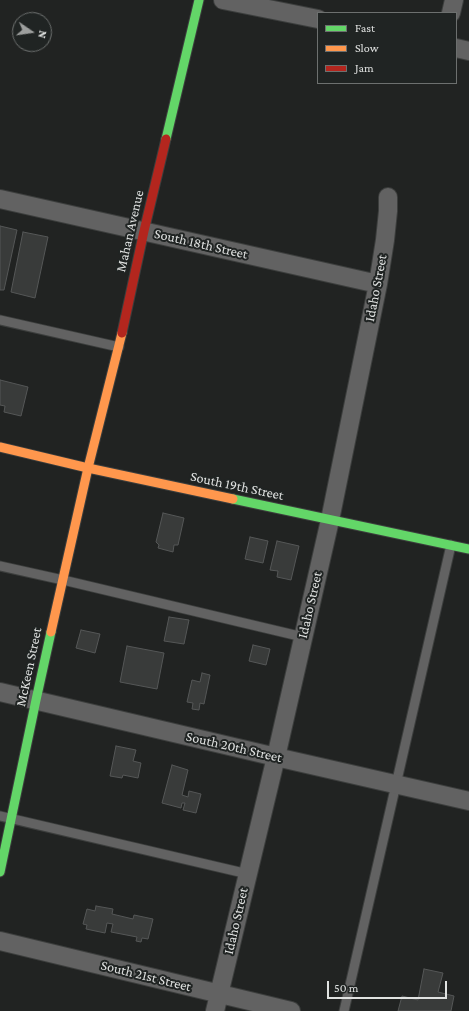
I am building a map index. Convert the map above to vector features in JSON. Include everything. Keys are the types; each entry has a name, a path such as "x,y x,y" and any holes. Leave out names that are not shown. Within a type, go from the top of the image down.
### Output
{"street":[{"name":"Mahan Avenue","path":"88,468 118,347 199,0"},
{"path":"224,0 317,19"},
{"path":"451,12 454,0"},
{"path":"457,48 469,51"},
{"name":"Idaho Street","path":"215,1011 276,757 330,520 378,284 387,225 388,197"},
{"name":"South 18th Street","path":"0,199 378,284"},
{"name":"South 19th Street","path":"0,447 88,468 469,549"},
{"name":"McKeen Street","path":"0,872 36,700 88,468"},
{"name":"South 20th Street","path":"0,692 469,801"},
{"name":"South 21st Street","path":"0,941 291,1011"}],"lane":[{"path":"0,320 118,347"},
{"path":"344,1011 451,546"},
{"path":"0,566 303,637"},
{"path":"0,816 248,874"}],"building":[{"path":"0,226 17,230 4,290 0,290"},
{"path":"23,232 48,237 35,298 11,292"},
{"path":"0,380 28,387 21,416 4,412 5,406 0,405"},
{"path":"163,513 184,518 178,545 174,545 173,552 158,548 159,545 156,542"},
{"path":"250,537 268,541 263,563 245,559"},
{"path":"277,541 299,546 291,580 277,577 278,571 270,570"},
{"path":"169,617 189,620 184,644 164,641"},
{"path":"81,630 100,634 95,653 76,648"},
{"path":"253,645 270,649 266,665 249,661"},
{"path":"127,646 164,653 157,689 120,682"},
{"path":"202,673 210,675 204,704 200,703 199,710 192,709 193,703 187,702 192,680 200,682"},
{"path":"116,746 136,750 133,761 141,763 138,778 123,775 122,778 110,776"},
{"path":"172,765 188,770 182,795 188,797 189,791 201,794 196,813 183,810 185,803 182,803 181,808 162,803"},
{"path":"96,906 113,909 112,914 133,919 134,915 153,919 148,939 142,938 141,942 136,941 137,937 111,932 113,924 107,923 105,933 86,929 87,925 83,924 87,909 95,911"},
{"path":"424,969 443,973 438,992 454,996 451,1011 398,1011 402,996 418,1000"}],"traffic: fast":[{"path":"166,139 199,0"},
{"path":"233,499 469,549"},
{"path":"0,872 51,632"}],"traffic: slow":[{"path":"51,632 88,468 122,333"},
{"path":"0,447 88,468 233,499"}],"traffic: jam":[{"path":"122,333 166,139"}]}
